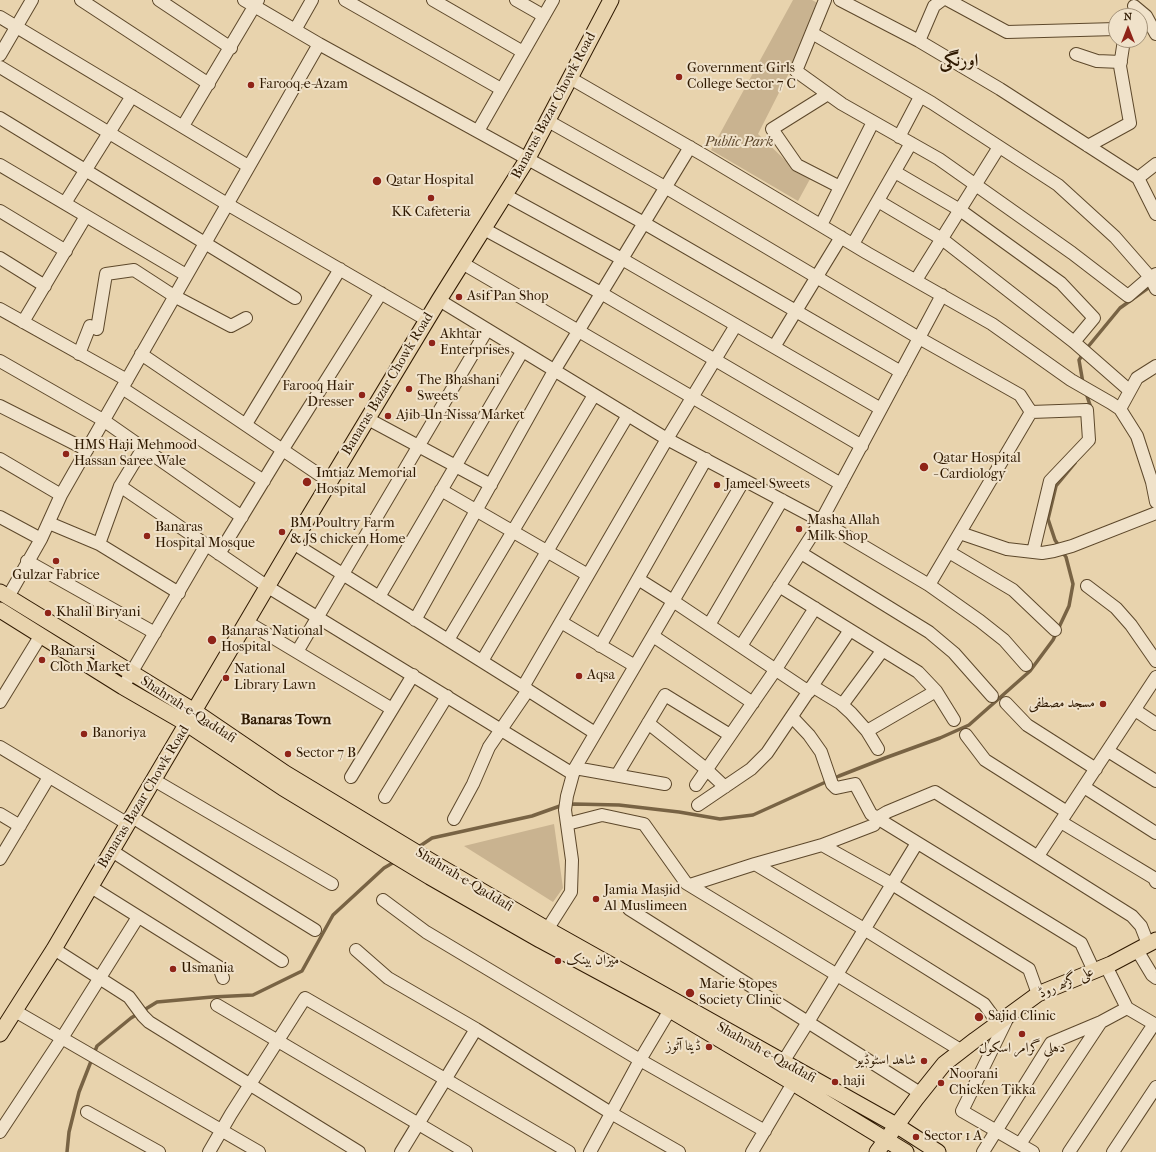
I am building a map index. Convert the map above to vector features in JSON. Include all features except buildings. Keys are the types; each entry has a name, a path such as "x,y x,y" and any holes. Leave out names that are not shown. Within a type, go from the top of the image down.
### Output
{"main road":[{"name":"Banaras Bazar Chowk Road","path":"0,1034 54,949 439,300 528,158 570,78 607,2"},
{"name":"Shahrah-e-Qaddafi","path":"4,594 131,673 283,788 435,871 544,935 673,1006 783,1062 896,1125 938,1152"},
{"name":"Shahrah-e-Qaddafi","path":"0,610 123,687 191,718 285,773 435,871"},
{"name":"علی گڑھ روڈ","path":"881,1146 920,1093 944,1064 1038,994 1100,969 1147,945"},
{"name":"Shahrah-e-Qaddafi","path":"673,1006 793,1083 881,1146 906,1152"}],"street":[{"path":"0,56 32,0"},
{"path":"81,0 208,84"},
{"path":"159,0 230,48"},
{"path":"295,30 312,0"},
{"path":"345,0 501,89"},
{"path":"433,0 523,52"},
{"path":"516,0 544,16"},
{"path":"478,131 553,0"},
{"path":"812,33 920,96 1058,185 1115,237 1153,281 1128,296 939,159 842,104 796,72 825,0"},
{"path":"840,0 919,41 1000,89 1080,139 1088,146 1138,178 1156,214"},
{"path":"919,41 934,6 942,0"},
{"path":"948,0 1007,32 1108,28"},
{"path":"183,126 230,48 252,2 319,44 644,223 901,372"},
{"path":"1133,7 1146,16 1156,34"},
{"path":"0,17 248,166"},
{"path":"4,594 41,539 61,495 319,44"},
{"path":"1088,146 1130,123 1120,66 1123,48"},
{"path":"1076,54 1097,61 1121,62"},
{"path":"0,68 227,204 427,320"},
{"path":"570,78 992,324 1071,380 1120,409 1137,436 1152,482 1156,502"},
{"path":"828,94 772,129 797,165 840,187"},
{"path":"65,203 132,96"},
{"path":"899,137 920,96"},
{"path":"0,118 295,298"},
{"path":"548,121 665,187 919,338 1020,395 1031,412"},
{"path":"821,225 873,122"},
{"path":"853,244 911,144"},
{"path":"415,620 554,371 690,147"},
{"path":"916,280 999,147"},
{"path":"1138,178 1156,164"},
{"path":"0,165 186,275"},
{"path":"895,172 960,210 1061,283 1094,318 1076,344"},
{"path":"505,195 622,259 881,409"},
{"path":"878,201 942,238 1076,344 1130,391"},
{"path":"0,211 66,250"},
{"path":"23,322 86,216"},
{"path":"484,229 601,293 862,446"},
{"path":"774,347 841,237"},
{"path":"0,258 45,286"},
{"path":"462,263 841,484"},
{"path":"246,424 340,269"},
{"path":"79,354 90,326 97,328 106,274 134,270 174,296 230,326 246,318"},
{"path":"220,554 283,449 381,293"},
{"path":"741,646 821,521 942,295"},
{"path":"439,300 522,352 667,438 821,521 929,585 1004,640 1026,665"},
{"path":"0,309 79,354 264,481"},
{"path":"454,819 473,784 490,747 526,688 561,622 667,438 736,325"},
{"path":"297,652 344,575 487,330"},
{"path":"379,597 522,352"},
{"path":"142,354 330,482"},
{"path":"0,361 104,420 242,517"},
{"path":"1120,409 1137,378 1156,366"},
{"path":"448,640 594,395"},
{"path":"0,406 87,450"},
{"path":"1031,412 1087,410 1089,440 1050,481 1033,552"},
{"path":"929,585 1031,412"},
{"path":"482,661 628,415"},
{"path":"368,419 491,485"},
{"path":"98,544 120,486 143,448"},
{"path":"0,459 61,495"},
{"path":"600,646 706,459"},
{"path":"544,935 570,892 572,860 565,810 574,771 744,480"},
{"path":"120,486 268,586 500,729 574,771 617,775 665,784"},
{"path":"441,490 588,575"},
{"path":"709,625 782,500"},
{"path":"960,533 1007,549 1042,553 1072,546 1156,513"},
{"path":"0,517 41,539"},
{"path":"49,522 98,544 179,592"},
{"path":"294,543 526,688 595,733"},
{"path":"123,687 206,545"},
{"path":"949,552 1013,590 1055,630"},
{"path":"801,553 929,632 954,653 992,696"},
{"path":"27,561 155,633"},
{"path":"638,579 776,669 810,689 842,705 867,731 878,749"},
{"path":"779,586 918,672 936,692 954,720"},
{"path":"1086,586 1116,608 1131,624 1156,661"},
{"path":"696,785 776,669 815,608"},
{"path":"247,622 392,709"},
{"path":"561,622 635,666"},
{"path":"698,805 752,769 767,753 850,630"},
{"path":"0,702 4,688 41,635"},
{"path":"653,636 753,703"},
{"path":"842,705 882,650"},
{"path":"351,777 413,675"},
{"path":"1038,856 1156,677"},
{"path":"867,731 936,692"},
{"path":"617,775 665,695 730,735"},
{"path":"385,797 447,696"},
{"path":"1006,703 1027,725 1096,770"},
{"path":"1135,710 1156,724"},
{"path":"792,717 810,735 821,752 836,788 854,784 871,814 1081,943 1128,1008 1155,1024 1068,1152"},
{"path":"648,723 725,787"},
{"path":"966,735 985,760 1064,817 1155,879"},
{"path":"0,747 49,777 130,821 315,930"},
{"path":"1108,751 1156,781"},
{"path":"0,859 49,777"},
{"path":"154,780 332,884"},
{"path":"1084,786 1156,833"},
{"path":"690,885 822,844 874,825 877,818 887,812 935,792 1132,916 1141,926 1147,945 1152,976 1156,978"},
{"path":"0,814 20,826"},
{"path":"567,824 602,815 644,824 686,882 690,885 962,1051"},
{"path":"783,1062 917,843"},
{"path":"822,844 892,884 1029,969 1038,994"},
{"path":"112,851 282,962"},
{"path":"755,864 984,1004 1004,1019 962,1110 962,1113 996,1130 1033,1152"},
{"path":"91,887 219,967 223,978"},
{"path":"383,900 426,932 640,1060 765,1131"},
{"path":"629,909 920,1093"},
{"path":"0,1132 62,1038 138,917"},
{"path":"54,949 129,997 149,1022 250,1083 359,1152"},
{"path":"356,950 388,978 476,1029 611,1113 679,1152"},
{"path":"209,1152 250,1083 305,998 569,1152"},
{"path":"217,1005 466,1152"},
{"path":"590,1152 640,1060 673,1006"},
{"path":"982,1152 1050,1043 1101,1022 1128,1008"},
{"path":"15,1011 259,1152"},
{"path":"1020,1144 1101,1022"},
{"path":"401,1152 476,1029"},
{"path":"752,1152 793,1083"},
{"path":"1113,1152 1156,1087"},
{"path":"87,1112 159,1152"}],"green space":[{"name":"Public Park","path":"793,0 812,0 823,6 758,134 784,159 810,179 798,201 711,150"},
{"path":"554,824 563,888 553,902 464,846"}],"waterway":[{"path":"1083,383 1079,360 1087,348 1120,308 1151,286"},
{"path":"1086,393 1091,408"},
{"path":"1059,546 1055,540 1048,519 1056,486 1075,463"},
{"path":"417,848 432,838 532,816 560,806 574,804 619,805 679,812 720,819 753,815 839,776 940,738 969,725 1030,671 1053,640 1069,606 1073,584 1066,557 1062,552"},
{"path":"67,1152 69,1132 79,1092 97,1046 131,1018 157,1002 253,995 302,971 333,915 384,868 396,861"}],"place":[{"name":"Government Girls College Sector 7 C","path":"679,77"},
{"name":"Farooq-e-Azam","path":"251,85"},
{"name":"Qatar Hospital","path":"377,181"},
{"name":"KK Cafeteria","path":"431,198"},
{"name":"Asif Pan Shop","path":"459,297"},
{"name":"Akhtar Enterprises","path":"432,343"},
{"name":"The Bhashani Sweets","path":"409,389"},
{"name":"Farooq Hair Dresser","path":"362,395"},
{"name":"Ajib-Un-Nissa Market","path":"388,416"},
{"name":"HMS Haji Mehmood Hassan Saree Wale","path":"66,454"},
{"name":"Qatar Hospital - Cardiology","path":"924,467"},
{"name":"Imtiaz Memorial Hospital","path":"307,482"},
{"name":"Jameel Sweets","path":"717,485"},
{"name":"Masha Allah Milk Shop","path":"799,529"},
{"name":"BM Poultry Farm & JS chicken Home","path":"282,532"},
{"name":"Banaras Hospital Mosque","path":"147,536"},
{"name":"Gulzar Fabrice","path":"56,561"},
{"name":"Khalil Biryani","path":"48,613"},
{"name":"Banaras National Hospital","path":"212,640"},
{"name":"Banarsi Cloth Market","path":"42,660"},
{"name":"Aqsa","path":"579,676"},
{"name":"National Library Lawn","path":"226,678"},
{"name":"مسجد مصطفی","path":"1103,704"},
{"name":"Banoriya","path":"84,734"},
{"name":"Sector 7 B","path":"288,754"},
{"name":"Jamia Masjid Al Muslimeen","path":"596,899"},
{"name":"میزان بینک","path":"558,961"},
{"name":"Usmania","path":"173,969"},
{"name":"Marie Stopes Society Clinic","path":"690,993"},
{"name":"Sajid Clinic","path":"979,1017"},
{"name":"دہلی گرامر اسکول","path":"1022,1034"},
{"name":"ڈیٹا آٹوز","path":"709,1047"},
{"name":"شاہد اسٹوڈیو","path":"924,1061"},
{"name":"haji","path":"835,1082"},
{"name":"Noorani Chicken Tikka","path":"941,1083"},
{"name":"Sector 1 A","path":"916,1137"}],"district":[{"name":"اورنگی","path":"959,62"},
{"name":"Banaras Town","path":"286,720"}]}
